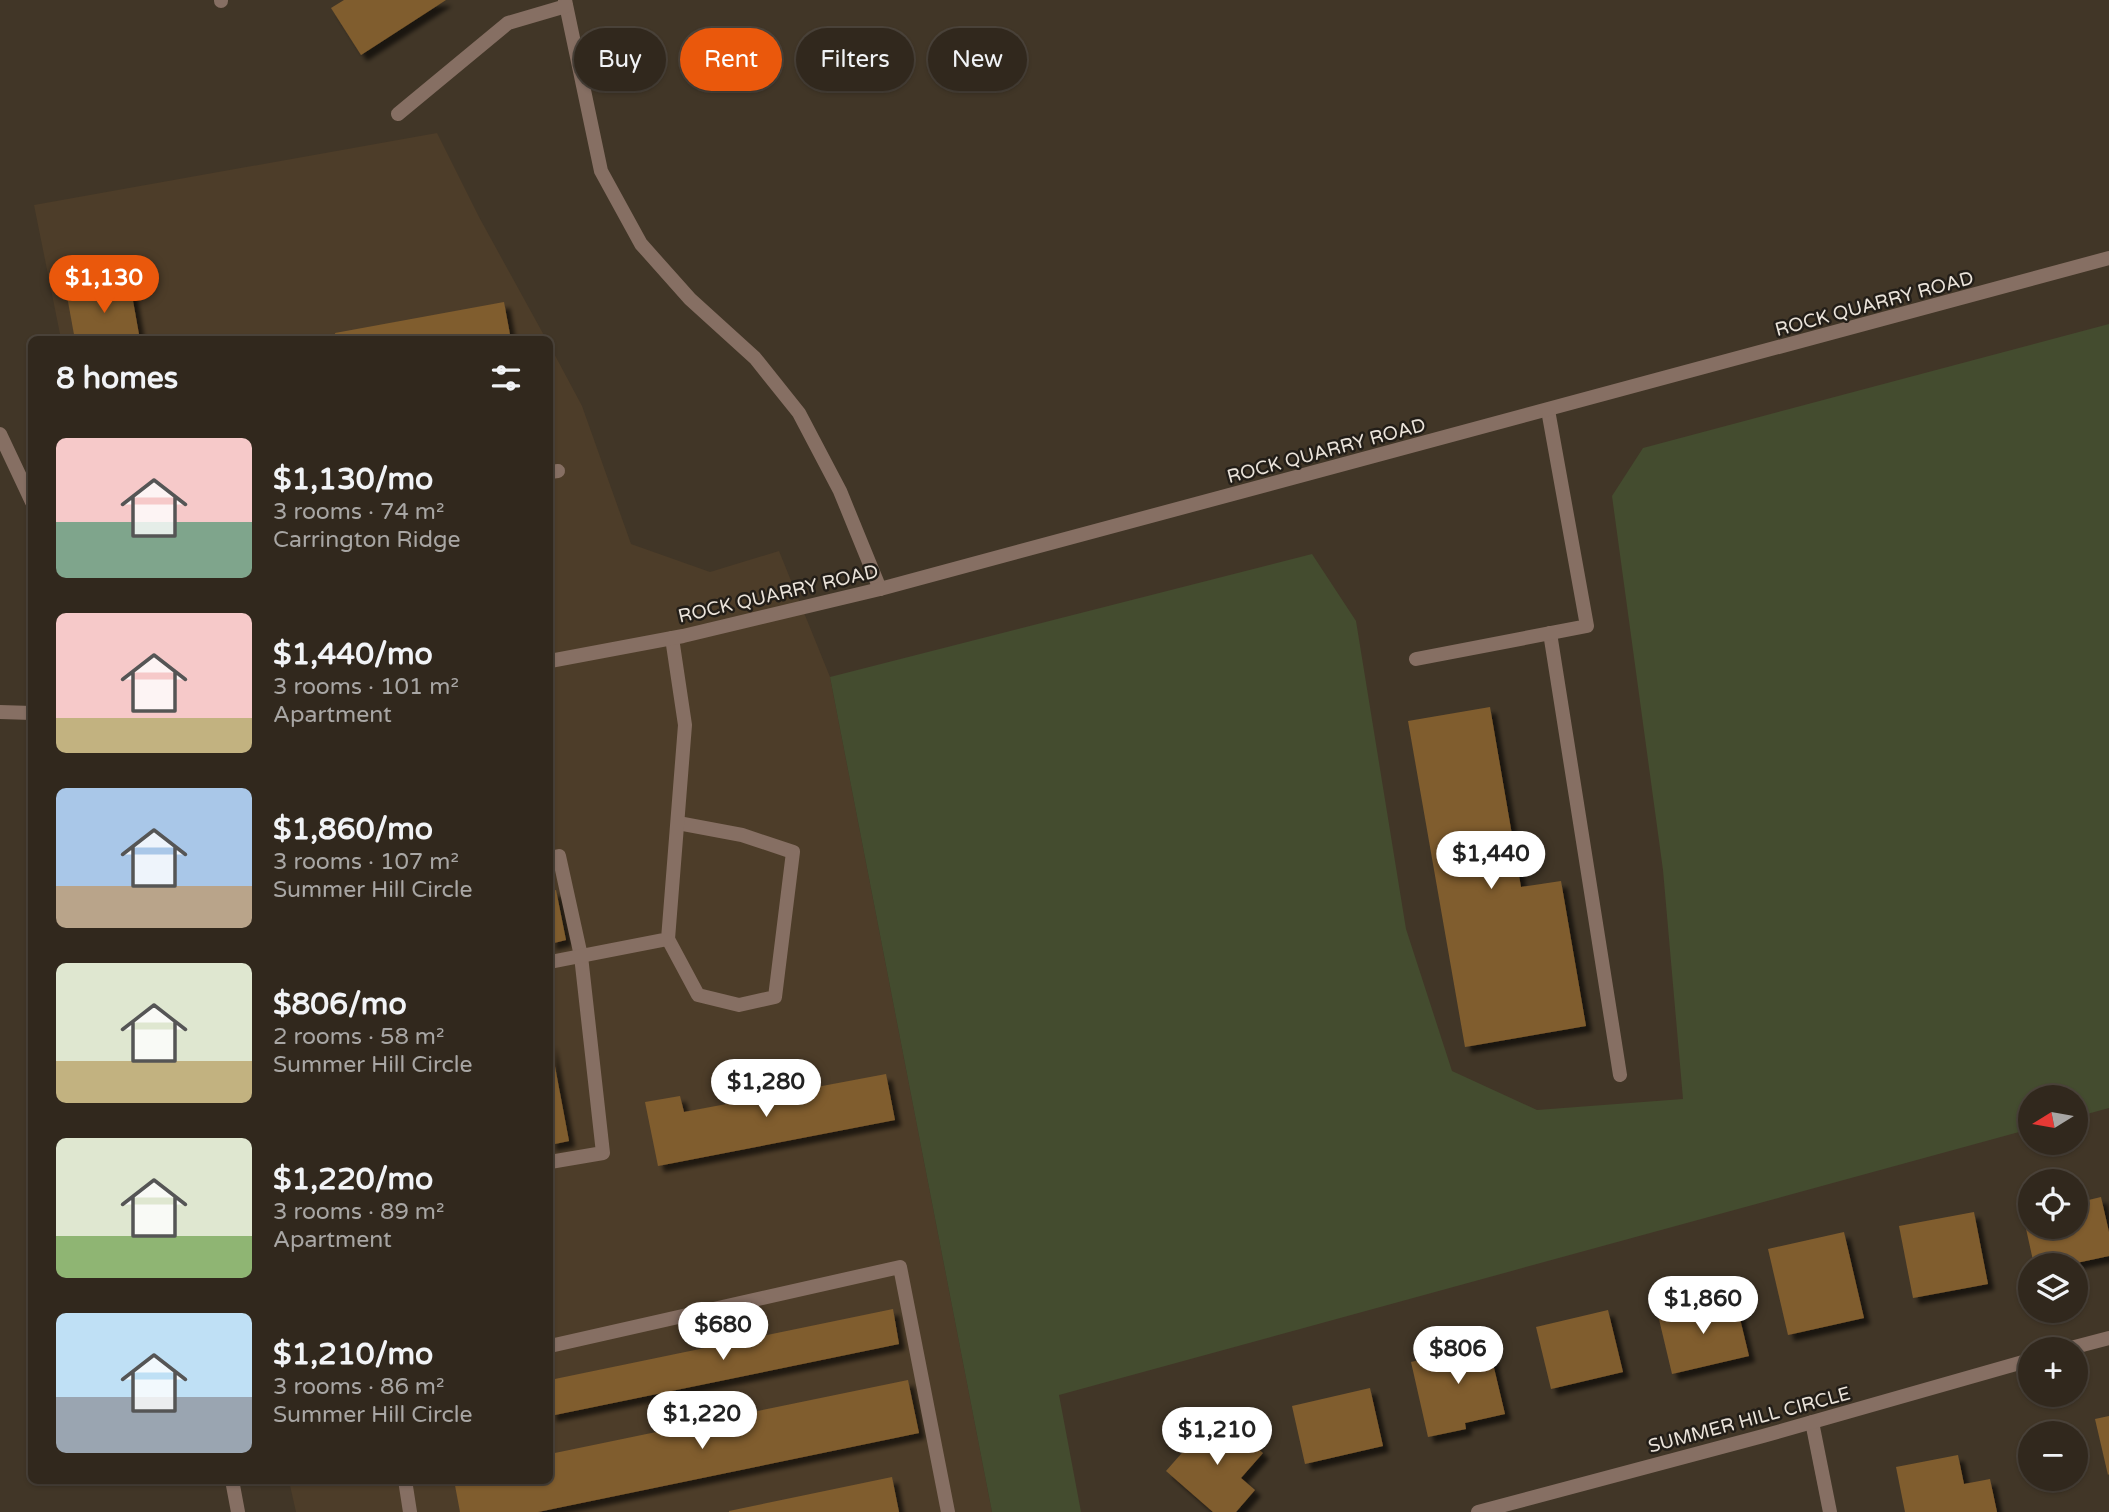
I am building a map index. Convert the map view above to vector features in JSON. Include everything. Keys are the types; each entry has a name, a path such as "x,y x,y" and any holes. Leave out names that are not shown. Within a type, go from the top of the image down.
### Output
{"street":[{"path":"398,114 508,23 566,3 601,172 641,244 690,299 755,358 799,413 840,491 880,589"},
{"name":"ROCK QUARRY ROAD","path":"553,660 672,638 880,589 2109,258"},
{"path":"1416,659 1587,626 1548,410"},
{"path":"0,434 28,494"},
{"path":"1550,633 1620,1075"},
{"path":"672,638 685,725 668,939 698,995 739,1004 775,996 793,852 742,835 678,823"},
{"path":"0,712 28,713"},
{"path":"553,857 559,856 581,956 603,1153 553,1161"},
{"path":"553,961 668,939"},
{"path":"553,1345 900,1267 948,1512"},
{"path":"2088,1344 2109,1338"},
{"name":"SUMMER HILL CIRCLE","path":"1478,1512 2018,1363"},
{"path":"1812,1422 1830,1512"},
{"path":"233,1484 238,1512"},
{"path":"406,1484 410,1512"}],"shaded area":[{"path":"437,133 479,217 544,336 60,336 34,205"},
{"path":"553,352 582,406 631,544 710,572 779,551 830,677 992,1512 296,1512 290,1484 553,1484"}],"green space":[{"path":"2109,324 2109,1108 2088,1114 2088,1085 2018,1085 2018,1132 1059,1395 1081,1512 992,1512 830,677 1312,554 1356,621 1406,929 1452,1071 1537,1110 1683,1099 1663,870 1612,496 1643,448"}],"building":[{"path":"344,0 446,0 361,55 331,8"},
{"path":"130,284 139,336 74,336 67,296"},
{"path":"504,302 510,336 335,336 335,333"},
{"path":"1490,707 1521,887 1561,881 1586,1026 1465,1047 1408,721"},
{"path":"553,890 556,890 566,940 553,943"},
{"path":"553,1056 569,1141 553,1144"},
{"path":"886,1074 895,1120 658,1166 645,1102 680,1096 684,1112"},
{"path":"2101,1197 2109,1232 2109,1256 2088,1260 2088,1253 2031,1253 2028,1239 2088,1239 2088,1200"},
{"path":"1974,1212 1988,1284 1913,1298 1899,1226"},
{"path":"1844,1232 1864,1318 1788,1335 1768,1249"},
{"path":"1735,1298 1749,1356 1672,1374 1658,1315"},
{"path":"893,1309 899,1344 553,1415 553,1379"},
{"path":"1608,1310 1623,1372 1551,1389 1536,1327"},
{"path":"1485,1330 1505,1414 1465,1423 1466,1429 1428,1437 1411,1362 1453,1352 1450,1338"},
{"path":"908,1380 919,1433 538,1512 460,1512 455,1484 553,1484 553,1453"},
{"path":"1370,1388 1383,1446 1305,1464 1292,1406"},
{"path":"1217,1413 1263,1453 1241,1478 1255,1490 1236,1512 1213,1512 1166,1471"},
{"path":"2109,1416 2109,1474 2108,1475 2095,1419"},
{"path":"1958,1455 1964,1484 1990,1479 1997,1512 1905,1512 1896,1467"},
{"path":"892,1477 899,1512 729,1512 729,1511"}]}
